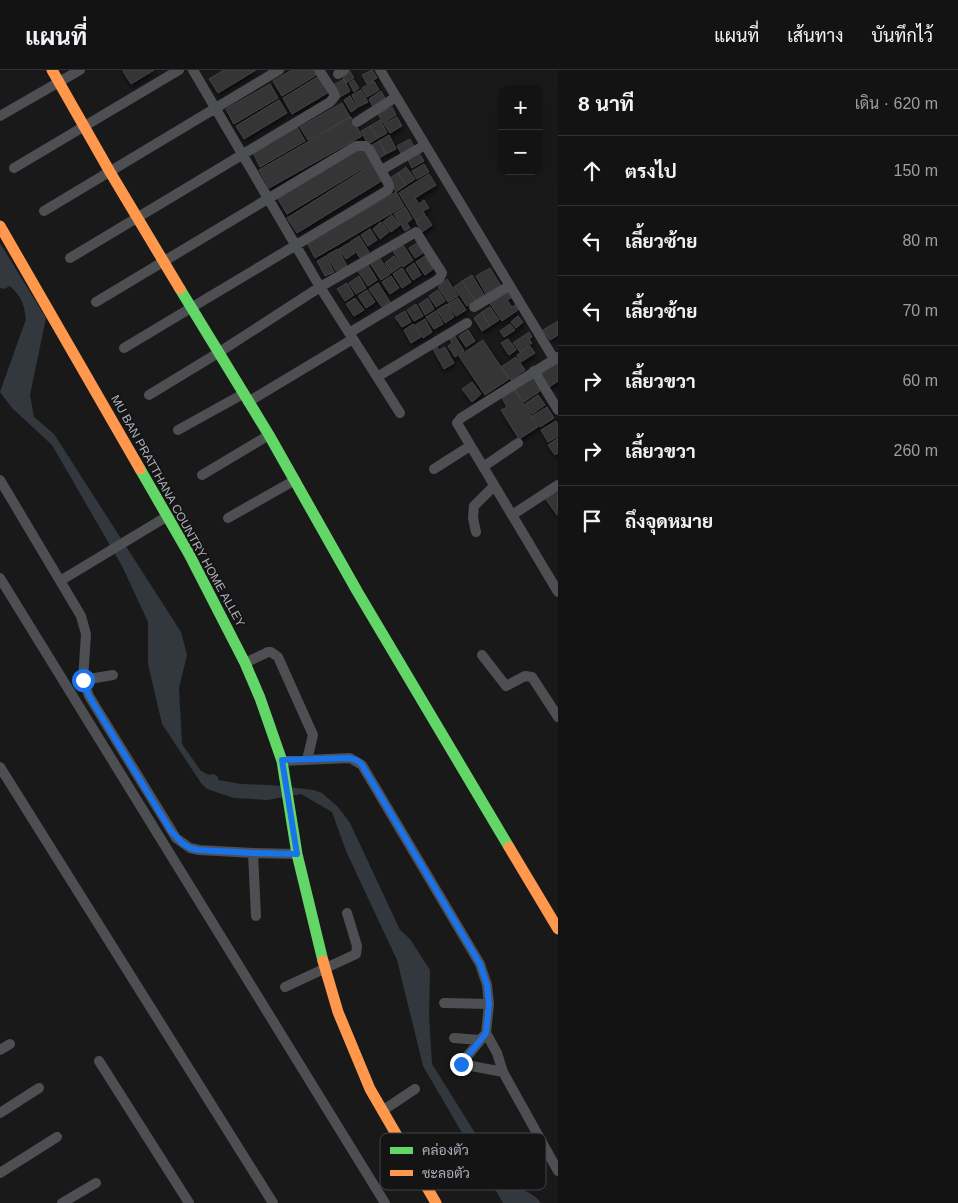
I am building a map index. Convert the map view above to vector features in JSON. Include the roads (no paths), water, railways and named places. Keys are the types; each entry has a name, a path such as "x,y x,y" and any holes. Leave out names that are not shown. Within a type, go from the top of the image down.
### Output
{"street":[{"path":"52,70 163,262 269,435 357,591 558,928"},
{"path":"0,116 80,70"},
{"path":"14,168 179,70"},
{"path":"193,70 320,287 400,413"},
{"path":"44,211 280,70"},
{"path":"70,258 333,100 334,93 319,70"},
{"path":"380,70 509,286 556,358 458,420 458,426 558,592"},
{"path":"357,122 396,97"},
{"path":"384,168 425,145"},
{"path":"96,302 356,146 365,146 369,149 388,183 388,190 124,348"},
{"name":"MU BAN PRATTHANA COUNTRY HOME ALLEY","path":"0,226 189,554 245,663 260,698 282,760 297,854 324,968 338,1012 358,1060 382,1111 395,1133"},
{"path":"149,395 320,287 416,232 442,273 439,279 351,336 246,398 178,430"},
{"path":"474,307 509,286"},
{"path":"377,377 467,323"},
{"path":"534,371 558,410"},
{"path":"202,475 269,435"},
{"path":"483,467 518,443"},
{"path":"434,468 470,446"},
{"path":"0,480 85,625 83,680 89,696 176,838 190,848 199,850 297,854"},
{"path":"228,518 295,480"},
{"path":"512,515 558,485"},
{"path":"476,532 473,518 474,506 494,486"},
{"path":"60,581 166,517"},
{"path":"0,578 385,1203"},
{"path":"245,663 268,652 278,656 312,735 307,760"},
{"path":"482,655 506,686 525,676 532,676 558,717"},
{"path":"83,680 113,675"},
{"path":"282,760 350,758 362,765 480,964 487,985 489,1004 483,1036 461,1064 503,1072"},
{"path":"0,767 273,1203"},
{"path":"253,853 256,916"},
{"path":"285,987 356,954 357,946 347,913"},
{"path":"444,1003 489,1004"},
{"path":"454,1038 483,1036"},
{"path":"483,1036 497,1053 503,1072 537,1133"},
{"path":"0,1050 10,1044"},
{"path":"99,1060 189,1203"},
{"path":"0,1112 40,1088"},
{"path":"382,1111 415,1089"},
{"path":"0,1173 57,1137"},
{"path":"546,1149 558,1171"},
{"path":"62,1203 96,1183"},
{"name":"MU BAN PRATTHANA COUNTRY HOME ALLEY","path":"428,1190 436,1203"}]}
